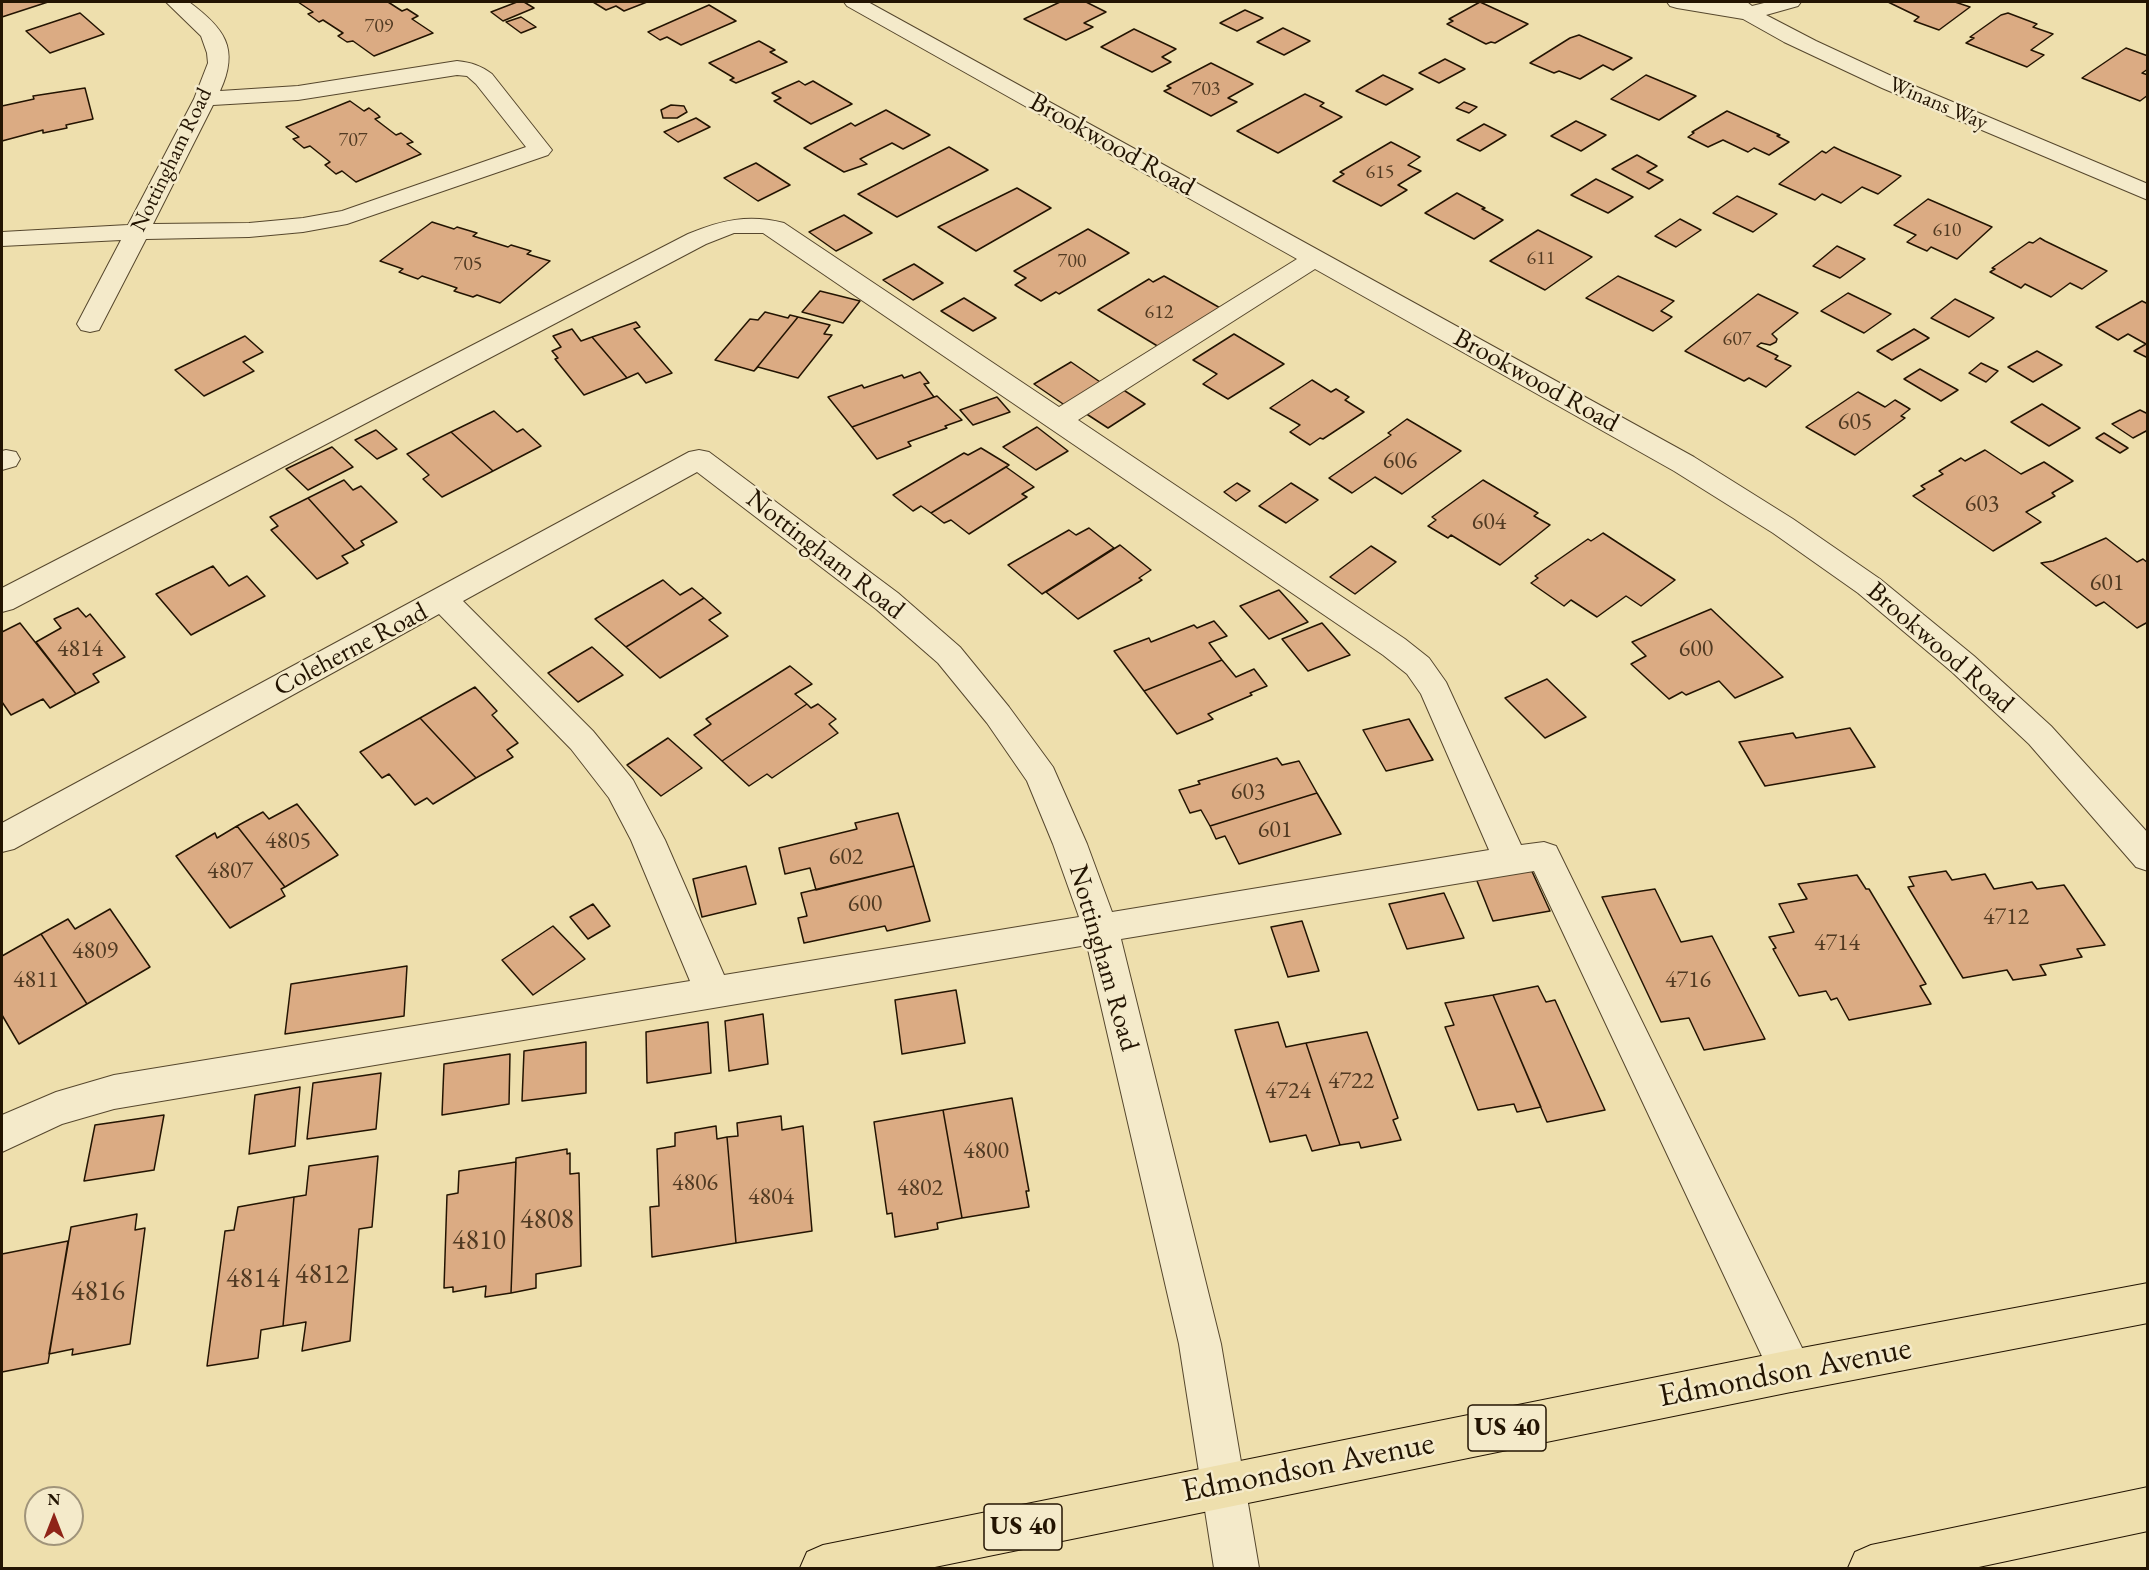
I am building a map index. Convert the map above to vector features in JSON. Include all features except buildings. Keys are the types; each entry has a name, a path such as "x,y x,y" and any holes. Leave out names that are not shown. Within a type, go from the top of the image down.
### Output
{"main road":[{"name":"Edmondson Avenue","path":"823,1569 1791,1371 2148,1304"},
{"path":"1871,1569 2148,1509"}],"street":[{"name":"Nottingham Road","path":"90,324 205,99 219,63 215,46 206,29 176,2"},
{"name":"Brookwood Road","path":"854,2 1684,464 1783,526 1869,585 1963,664 2040,735 2148,856"},
{"path":"1677,2 1741,7 1791,2"},
{"name":"Winans Way","path":"1741,7 1832,57 1920,98 2148,193"},
{"path":"2,239 136,232 249,230 303,225 346,217 540,150 484,79 473,70 457,68 428,71 298,93 205,99"},
{"path":"2,601 697,240 722,228 738,224 757,224 775,228 794,239 1394,647 1418,666 1435,690 1511,860"},
{"path":"1058,420 1316,258"},
{"name":"Nottingham Road","path":"699,459 887,601 949,655 998,715 1041,776 1070,844 1100,927 1200,1344 1237,1569"},
{"name":"Coleherne Road","path":"2,839 699,459"},
{"path":"442,600 582,740 621,789 648,840 713,992"},
{"path":"2,1135 27,1119 67,1104 114,1092 1100,927 1544,856 1791,1371"}]}
